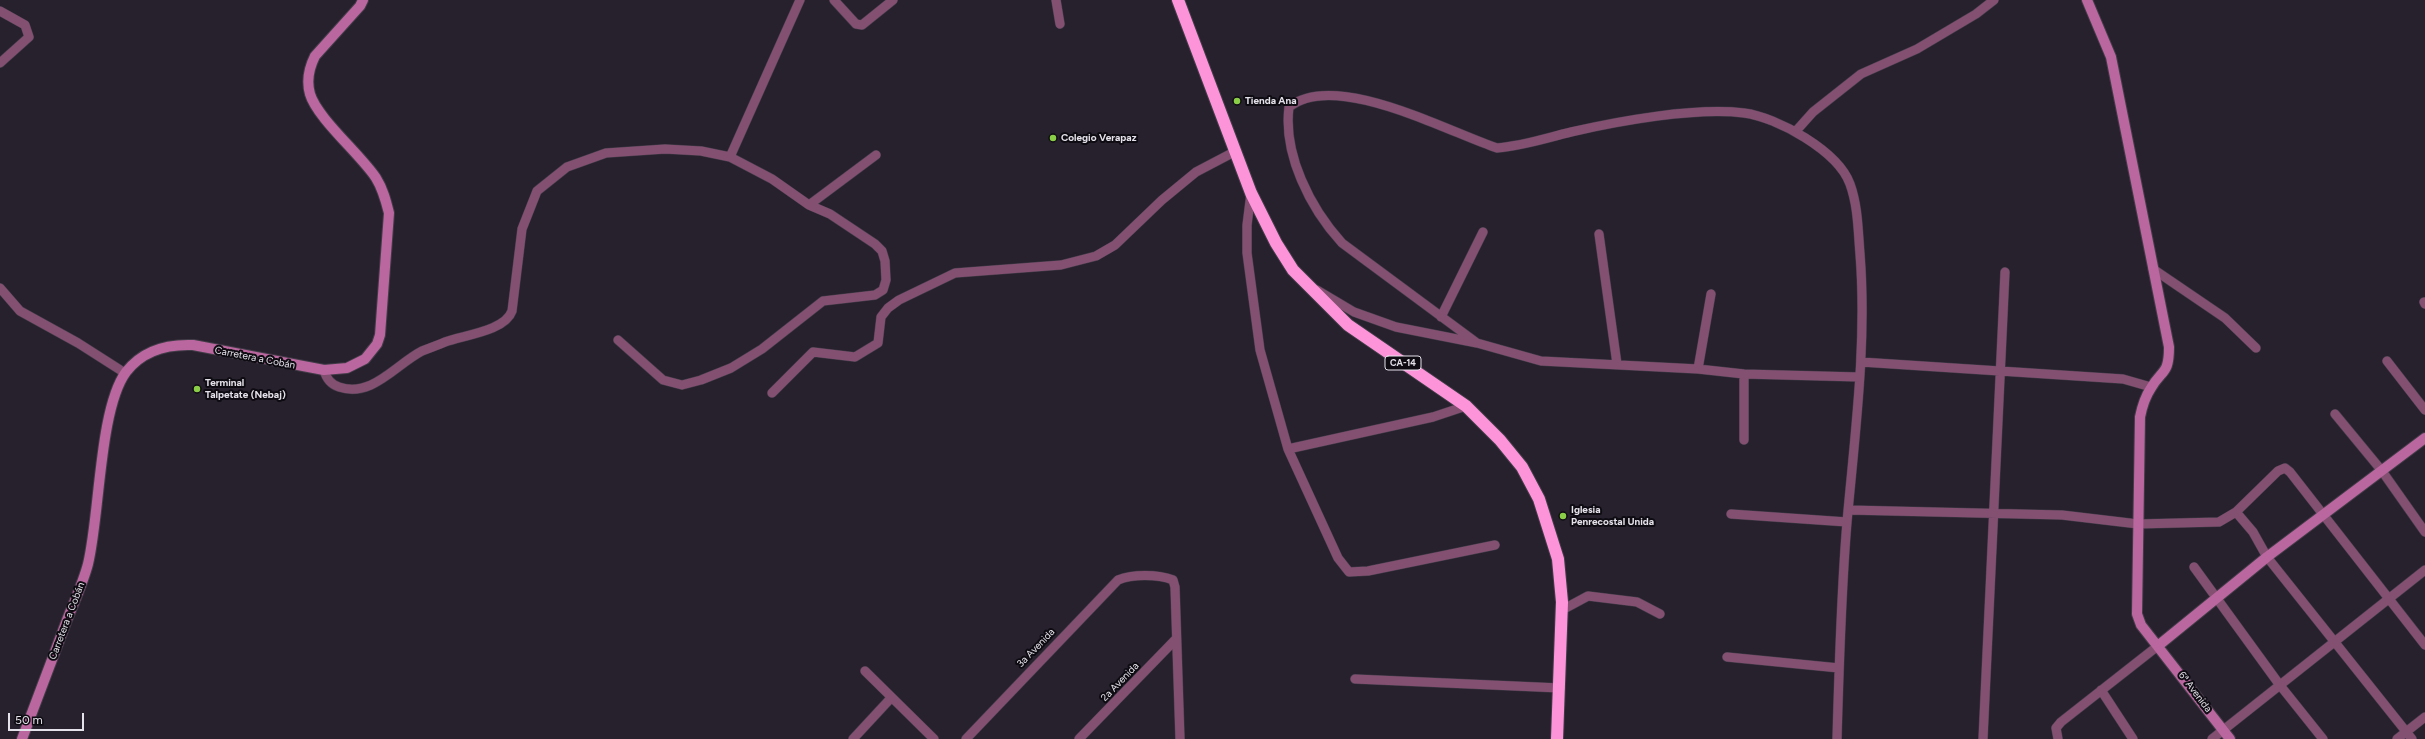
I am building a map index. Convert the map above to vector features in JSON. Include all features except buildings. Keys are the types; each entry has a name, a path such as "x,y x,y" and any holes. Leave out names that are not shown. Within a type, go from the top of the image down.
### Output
{"highway":[{"name":"CA-14","path":"1178,0 1251,193 1276,244 1293,270 1348,324 1466,406 1500,440 1522,467 1539,499 1558,560 1562,610 1557,739"}],"street":[{"name":"Carretera a Cobán","path":"22,739 88,565 96,525 106,438 114,398 125,373 148,353 162,347 178,345 193,345 324,370 347,368 365,359 376,344 381,326 389,213 384,195 377,179 313,102 308,83 310,69 315,56 360,6 363,0"},
{"path":"730,157 800,0"},
{"path":"834,0 856,24 862,25 893,0"},
{"path":"1056,0 1060,24"},
{"path":"1796,131 1813,112 1861,74 1917,49 1976,14 1994,0"},
{"name":"6ª Avenida","path":"2086,0 2110,57 2170,347 2169,361 2164,374 2151,387 2143,405 2140,417 2137,614 2141,625 2159,645 2230,739"},
{"path":"0,12 24,25 28,37 0,63"},
{"path":"1477,344 1342,243 1326,226 1301,178 1288,138 1289,106 1299,99 1320,94 1395,108 1497,148 1513,147 1596,127 1692,113 1744,113 1796,131 1834,160 1849,182 1857,211 1864,300 1861,362 1847,522 1839,668 1837,739"},
{"path":"324,370 325,377 335,386 351,390 368,387 422,352 455,338 498,326 509,319 512,311 522,229 537,191 567,167 606,152 666,149 701,151 730,157 772,179 809,204 830,214 875,244 882,251 887,272 883,290 875,295 823,301 767,345 731,368 682,385 663,380 618,340"},
{"path":"772,393 813,352 855,357 878,343 881,317 888,308 955,273 1061,265 1096,256 1115,245 1162,200 1196,172 1236,151"},
{"path":"809,204 876,155"},
{"path":"1251,193 1247,225 1247,253 1260,350 1288,449 1338,558 1349,572 1368,571 1495,545"},
{"path":"1441,317 1483,232"},
{"path":"1599,234 1617,364"},
{"path":"2153,269 2225,318 2256,348"},
{"path":"1983,739 2005,272"},
{"path":"1312,287 1354,312 1396,328 1477,344 1541,361 1698,369 1744,374 1859,377"},
{"path":"0,288 20,311 78,343 125,373"},
{"path":"1698,369 1711,294"},
{"path":"2387,361 2425,410"},
{"path":"1861,362 2123,379 2151,387"},
{"path":"1744,374 1744,440"},
{"path":"1288,449 1433,417 1466,406"},
{"path":"2335,414 2382,471 2425,532"},
{"path":"2058,739 2056,728 2060,722 2216,600 2267,557 2324,516 2425,438"},
{"path":"1849,510 2070,516 2138,524 2219,522 2236,512 2278,471 2285,468 2290,472 2425,645"},
{"path":"2236,512 2253,532 2267,557 2409,735"},
{"path":"1731,514 1847,522"},
{"path":"2194,567 2216,600 2279,684 2323,739"},
{"path":"2212,739 2279,684 2425,570"},
{"name":"3a Avenida","path":"966,739 1114,584 1125,577 1164,576 1172,580 1175,587 1176,640"},
{"path":"1562,610 1588,596 1637,602 1660,614"},
{"path":"1176,640 1180,739"},
{"name":"2a Avenida","path":"1079,739 1176,640"},
{"path":"1727,657 1839,668"},
{"path":"865,670 891,698 934,739"},
{"path":"1355,679 1560,688"},
{"path":"2101,690 2133,739"},
{"path":"853,739 891,698"},
{"path":"2397,739 2409,735 2425,717"}],"place":[{"name":"Tienda Ana","path":"1237,101"},
{"name":"Colegio Verapaz","path":"1053,138"},
{"name":"Terminal Talpetate (Nebaj)","path":"197,389"},
{"name":"Iglesia Penrecostal Unida","path":"1563,516"}]}
